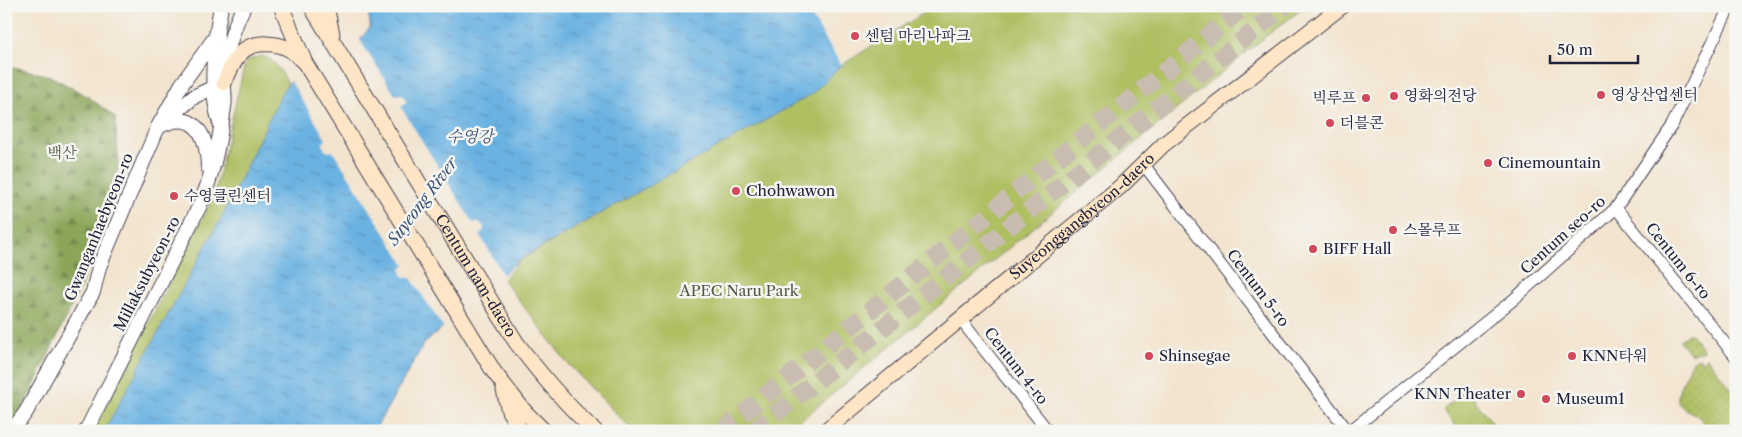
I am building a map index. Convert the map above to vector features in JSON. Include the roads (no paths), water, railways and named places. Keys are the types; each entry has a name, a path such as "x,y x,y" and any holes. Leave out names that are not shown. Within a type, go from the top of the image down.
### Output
{"main road":[{"path":"281,6 305,63 503,386 524,412 544,431"},
{"name":"Centum nam-daero","path":"311,6 498,314 536,369 595,431"},
{"path":"326,6 334,45"},
{"name":"Suyeonggangbyeon-daero","path":"825,431 1120,188 1164,144 1342,6"},
{"path":"218,85 245,49 260,44 276,44 290,50 305,63"},
{"path":"503,386 509,411 521,431"}],"street":[{"path":"158,127 182,84 216,36 221,6"},
{"name":"Millaksubyeon-ro","path":"86,431 200,205 208,185 225,105 218,85 216,36 231,6"},
{"name":"Millaksubyeon-ro","path":"218,85 229,42 244,6"},
{"name":"Centum seo-ro","path":"1349,431 1513,300 1616,208 1672,126 1730,6"},
{"name":"Gwanganhaebyeon-ro","path":"10,431 26,412 93,292 99,267 158,127 195,96 218,85"},
{"path":"158,127 171,120 184,120 194,125 206,147 208,185"},
{"name":"Centum 5-ro","path":"1144,165 1349,431"},
{"name":"Centum 6-ro","path":"1616,208 1736,357"},
{"name":"Centum 4-ro","path":"960,320 1048,431"}],"water":[{"name":"수영강","path":"366,6 934,6 841,65 812,94 520,259 424,344 374,431 104,431 225,211 283,90 289,83 359,42 370,27"}],"tunnel":[{"path":"722,431 1245,6"},
{"path":"754,431 1285,6"}],"place":[{"name":"센텀 마리나파크","path":"855,36"},
{"name":"영상산업센터","path":"1601,95"},
{"name":"영화의전당","path":"1394,96"},
{"name":"빅루프","path":"1366,98"},
{"name":"더블콘","path":"1330,123"},
{"name":"Cinemountain","path":"1488,163"},
{"name":"Chohwawon","path":"736,191"},
{"name":"수영클린센터","path":"174,196"},
{"name":"스몰루프","path":"1393,230"},
{"name":"BIFF Hall","path":"1313,249"},
{"name":"Shinsegae","path":"1149,356"},
{"name":"KNN타워","path":"1572,356"},
{"name":"KNN Theater","path":"1521,394"},
{"name":"Museum1","path":"1546,399"}],"park label":[{"name":"백산","path":"62,153"},
{"name":"APEC Naru Park","path":"739,291"}],"water label":[{"name":"Suyeong River","path":"422,201"}]}
